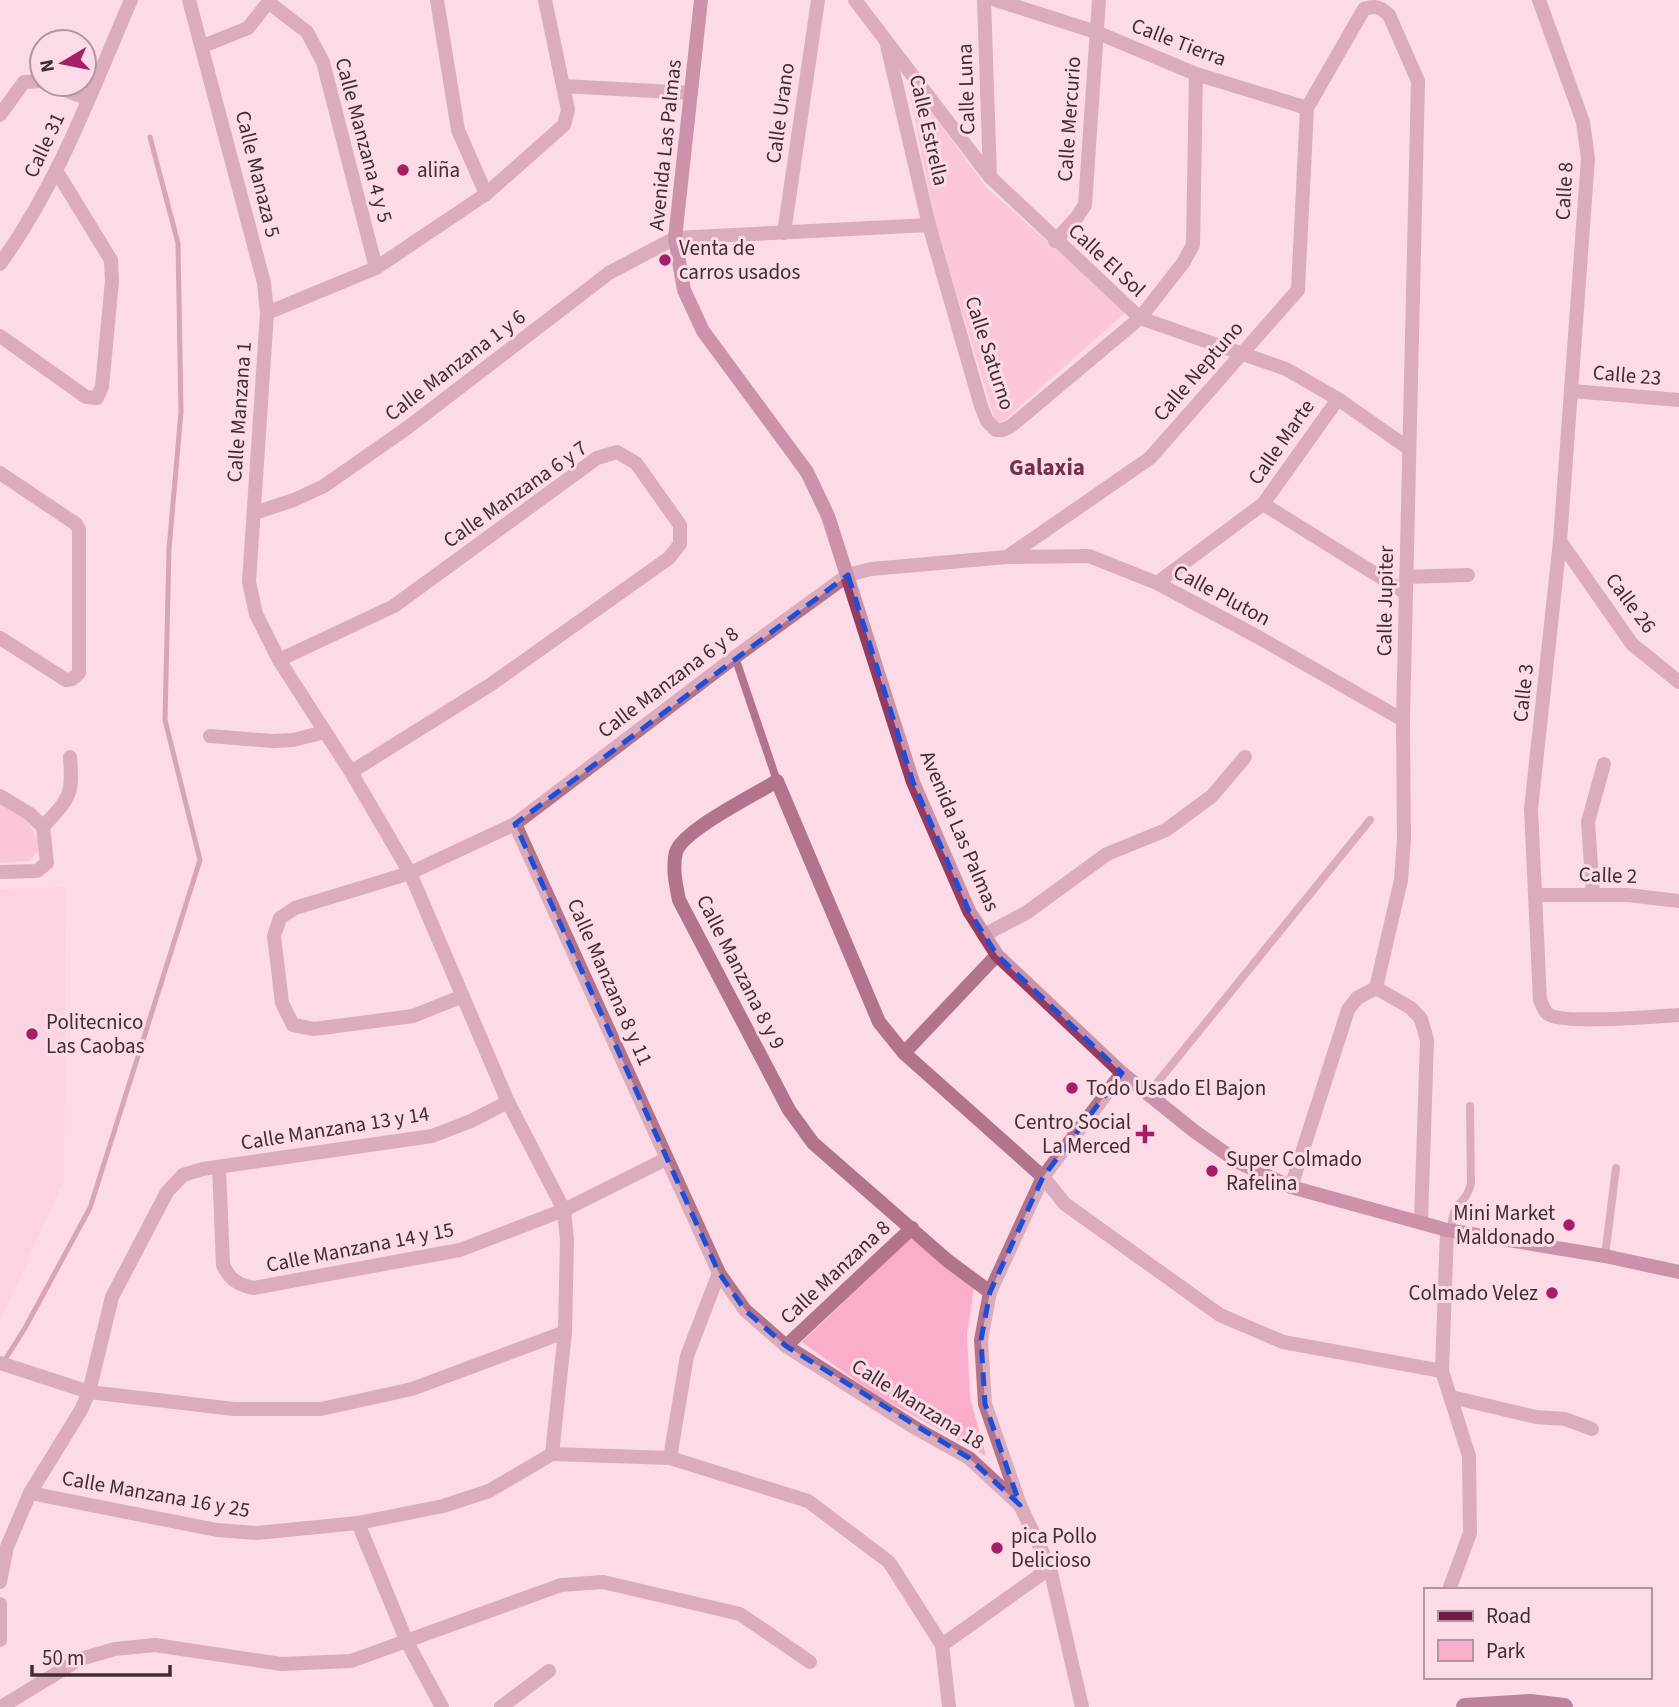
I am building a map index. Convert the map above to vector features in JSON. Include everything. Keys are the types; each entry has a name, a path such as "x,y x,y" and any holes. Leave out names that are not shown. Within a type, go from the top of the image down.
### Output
{"main road":[{"path":"1465,1707 1530,1703 1564,1707"}],"street":[{"name":"Calle 31","path":"0,264 26,228 57,172 131,0"},
{"name":"Calle Manaza 5","path":"189,0 264,283 267,313"},
{"path":"437,0 458,130 486,194"},
{"path":"267,313 376,268 486,194 564,125 568,110 545,0"},
{"name":"Avenida Las Palmas","path":"701,0 675,238 684,290 703,331 807,472 828,516 913,782 969,911 997,955 1147,1094 1238,1162 1291,1187 1449,1230 1605,1255 1679,1272"},
{"name":"Calle Urano","path":"784,233 818,0"},
{"name":"Calle El Sol","path":"855,0 990,177 1055,241 1140,318 1286,369 1338,399 1408,449"},
{"name":"Calle Luna","path":"984,0 990,177"},
{"name":"Calle Tierra","path":"996,0 1096,32 1196,74 1307,108"},
{"name":"Calle Mercurio","path":"1055,241 1077,218 1085,205 1098,0"},
{"name":"Calle 8","path":"1539,0 1583,122 1588,158 1572,391"},
{"path":"203,47 248,28 269,1"},
{"name":"Calle Manzana 4 y 5","path":"269,1 307,32 323,62 376,268"},
{"name":"Calle Neptuno","path":"1007,558 1150,458 1298,290 1307,108 1364,9 1373,6"},
{"name":"Calle Jupiter","path":"1373,6 1380,7 1389,15 1418,81 1403,720 1404,840 1401,880 1376,988"},
{"name":"Calle Estrella","path":"887,45 929,225"},
{"name":"Calle Saturno","path":"929,225 981,406 987,421 996,430 1003,430 1140,318 1183,263 1193,245 1196,74"},
{"path":"0,115 24,82 28,82"},
{"path":"563,86 691,93"},
{"path":"0,336 86,397 97,397 102,387 112,281 111,260 57,172"},
{"path":"675,238 929,225"},
{"name":"Calle Manzana 1 y 6","path":"254,513 294,500 324,486 407,428 609,272 675,238"},
{"name":"Calle Manzana 1","path":"267,313 249,582 256,614 279,660 351,772 410,873 508,1102 564,1210"},
{"name":"Calle 23","path":"1572,391 1679,400"},
{"name":"Calle 3","path":"1572,391 1560,541 1531,808 1540,1000 1549,1014 1558,1018 1679,1015"},
{"name":"Calle Marte","path":"1157,583 1263,504 1338,399"},
{"name":"Calle Manzana 6 y 7","path":"279,660 394,606 597,458 617,452 636,463 680,525 680,544 669,558 490,685 351,772"},
{"path":"0,473 76,524 79,529 79,673 66,680 0,638"},
{"path":"1263,504 1406,593"},
{"name":"Calle 26","path":"1560,541 1632,644 1679,682"},
{"name":"Calle Pluton","path":"1007,558 1089,556 1157,583 1403,720"},
{"path":"848,575 871,569 1007,558"},
{"name":"Calle Manzana 6 y 8","path":"463,996 414,1016 314,1029 293,1025 282,1003 274,936 280,918 295,908 410,873 515,824 848,575"},
{"path":"1406,578 1468,575"},
{"path":"210,736 273,741 293,740 325,732"},
{"path":"43,827 62,806 72,788 70,757"},
{"path":"984,935 1026,913 1107,854 1166,830 1212,796 1245,757"},
{"path":"1593,895 1587,822 1604,764"},
{"path":"777,781 879,1022 904,1053 1043,1177 1065,1204 1220,1315 1283,1342 1442,1371"},
{"name":"Calle Manzana 8 y 9","path":"777,781 690,833 676,850 674,876 679,901 789,1110 813,1143 948,1261 990,1292"},
{"path":"0,796 30,814 43,827 47,863 42,869 0,872"},
{"name":"Calle Manzana 8 y 11","path":"515,824 719,1273"},
{"name":"Calle 2","path":"1536,895 1628,895 1679,901"},
{"path":"904,1053 997,955"},
{"path":"1291,1187 1348,1010 1357,998 1376,988 1411,1008 1421,1019 1427,1040 1422,1221"},
{"path":"1082,1707 1050,1568 1020,1506 985,1404 981,1340 990,1292 1043,1177 1122,1073"},
{"name":"Calle Manzana 13 y 14","path":"89,1392 112,1297 167,1192 183,1175 203,1168 432,1136 471,1121 508,1102"},
{"name":"Calle Manzana 14 y 15","path":"219,1167 223,1265 228,1276 238,1284 253,1288 460,1250 564,1210 666,1159"},
{"path":"564,1210 567,1240 565,1332 552,1454 670,1458 808,1501 889,1562 942,1645 949,1707"},
{"name":"Calle Manzana 8","path":"786,1346 912,1228"},
{"path":"1449,1230 1442,1371 1469,1456 1470,1533 1450,1588"},
{"path":"670,1458 687,1356 719,1273"},
{"name":"Calle Manzana 18","path":"719,1273 745,1310 786,1346 917,1429 969,1458 1020,1506"},
{"path":"0,1363 89,1392 234,1409 321,1409 412,1389 565,1332"},
{"path":"0,1582 7,1547 30,1493 81,1410 89,1392"},
{"path":"1451,1397 1536,1417 1565,1419 1592,1429"},
{"name":"Calle Manzana 16 y 25","path":"30,1493 216,1530 257,1533 358,1523 443,1506 489,1491 552,1454"},
{"path":"358,1523 407,1642 442,1707"},
{"path":"942,1645 1050,1568"},
{"path":"1,1707 80,1659 115,1649 155,1645 281,1664 351,1661 561,1585 603,1582 740,1614 810,1662"},
{"path":"0,1604 0,1640"},
{"path":"501,1707 550,1671"}],"lane":[{"path":"735,657 777,781"},
{"path":"1147,1094 1370,820"},
{"path":"1449,1230 1453,1210 1469,1192 1471,1182 1470,1106"},
{"path":"1605,1255 1616,1168"}],"highlighted area":[{"path":"848,575 913,782 969,911 997,955 1122,1073 1043,1177 990,1292 981,1340 985,1404 1020,1505 969,1458 786,1346 745,1310 719,1273 515,824"}],"shaded area":[{"name":"Politecnico Las Caobas","path":"66,887 64,1180 0,1322 0,889"}],"green space":[{"path":"907,78 986,187 1126,312 997,427 935,222"},
{"path":"0,802 27,819 42,848 28,861 0,863"},
{"path":"914,1235 974,1288 967,1335 970,1397 986,1456 873,1393 802,1342"}],"waterway":[{"path":"3,1363 90,1208 200,860 165,720 169,549 181,412 178,243 150,137"}],"place":[{"name":"aliña","path":"403,170"},
{"name":"Venta de carros usados","path":"665,260"},
{"name":"Politecnico Las Caobas","path":"32,1034"},
{"name":"Todo Usado El Bajon","path":"1072,1088"},
{"name":"Centro Social La Merced","path":"1145,1134"},
{"name":"Super Colmado Rafelina","path":"1212,1171"},
{"name":"Mini Market Maldonado","path":"1569,1225"},
{"name":"Colmado Velez","path":"1552,1293"},
{"name":"pica Pollo Delicioso","path":"997,1548"}],"district":[{"name":"Galaxia","path":"1047,467"}]}
